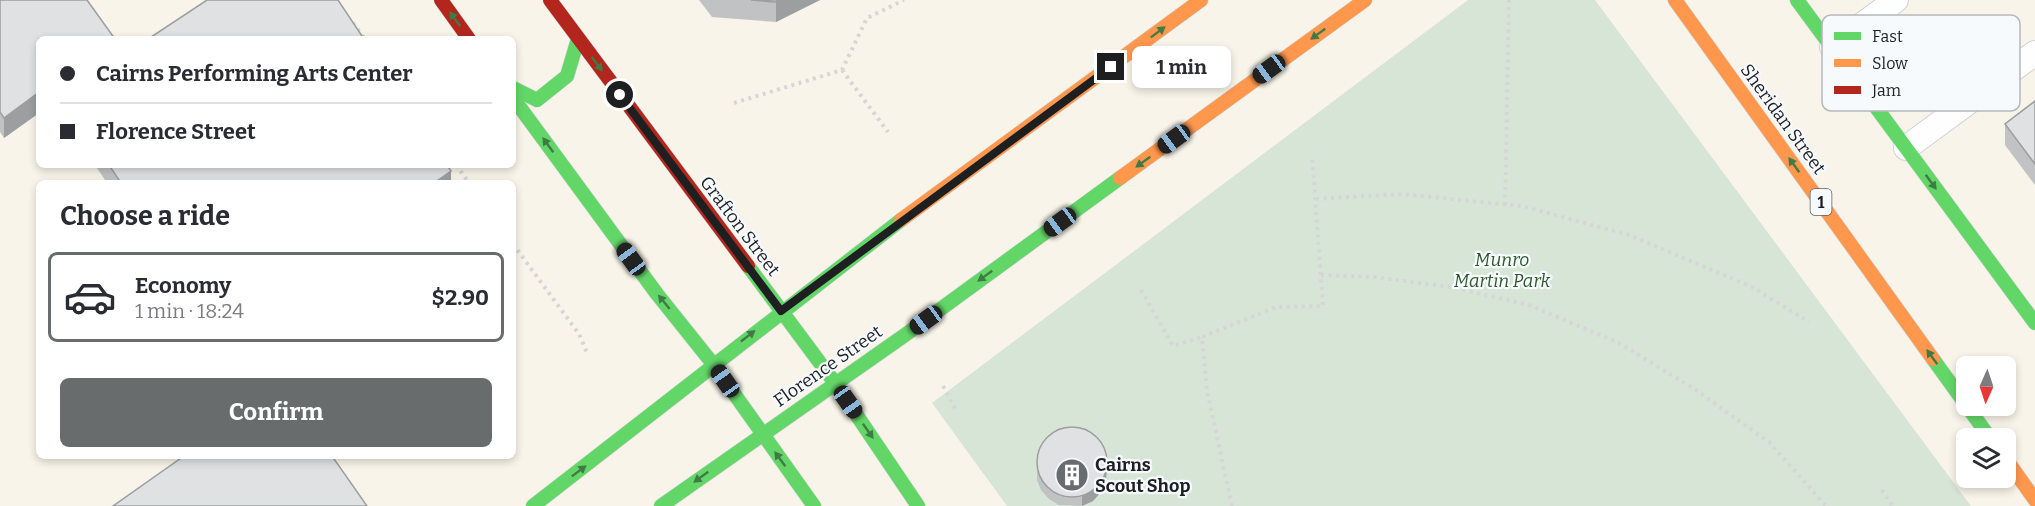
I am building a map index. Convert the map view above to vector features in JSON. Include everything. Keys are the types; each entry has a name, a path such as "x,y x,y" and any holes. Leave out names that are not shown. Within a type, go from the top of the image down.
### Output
{"main road":[{"path":"441,0 468,36"},
{"name":"Grafton Street","path":"550,0 835,384 918,506"},
{"path":"532,506 626,435 781,311 1201,0"},
{"name":"Florence Street","path":"661,506 926,320 1365,0"},
{"name":"Sheridan Street","path":"1675,0 1983,428"},
{"path":"1797,0 1822,34"},
{"path":"516,90 537,100 567,76 578,39"},
{"path":"516,102 657,294 713,364 814,506"},
{"path":"1879,111 2035,323"},
{"path":"2016,473 2035,500"}],"lane":[{"path":"1876,15 1896,0"},
{"path":"2020,64 2035,53"},
{"path":"1906,148 1956,111"}],"path":[{"path":"734,103 842,70 867,18 904,0"},
{"path":"1505,204 1509,0"},
{"path":"348,16 362,36"},
{"path":"842,70 888,132"},
{"path":"1141,290 1173,346 1202,337 1276,307 1323,306 1312,154"},
{"path":"1316,198 1401,194 1522,206 1629,235 1752,287 1809,322"},
{"path":"516,248 579,334 588,355"},
{"path":"1321,275 1374,277 1451,287 1530,305 1618,342 1696,390 1770,443 1826,506"},
{"path":"1202,337 1207,391 1232,506"},
{"path":"943,386 957,412"},
{"path":"1882,490 1892,506"}],"shaded area":[{"path":"0,0 2035,0 2035,506 0,506"}],"green space":[{"name":"Munro Martin Park","path":"1468,0 1595,0 1971,506 1007,506 932,403"}],"building":[{"path":"0,0 87,0 113,36 36,36 36,94 4,118 0,112"},
{"path":"207,0 338,0 362,36 153,36"},
{"path":"751,0 780,0 776,2"},
{"path":"2035,101 2035,164 2005,124"},
{"path":"111,168 449,168 451,171 438,180 119,180"},
{"name":"Cairns Scout Shop","path":"1072,427 1085,430 1097,437 1104,449 1107,462 1104,475 1097,487 1085,494 1072,497 1059,494 1047,487 1040,475 1037,462 1040,449 1047,437 1059,430"},
{"path":"180,459 334,459 367,506 113,506"}],"traffic: fast":[{"path":"1797,0 1822,34"},
{"path":"516,90 537,100 567,76 578,39"},
{"path":"516,102 657,294 713,364 814,506"},
{"path":"1879,111 2035,323"},
{"path":"661,506 905,335 1120,178"},
{"path":"533,506 901,220"},
{"path":"748,266 835,383 918,506"},
{"path":"1933,359 1983,428"}],"traffic: slow":[{"path":"901,220 1201,0"},
{"path":"1120,178 1365,0"},
{"path":"1675,0 1933,359"},
{"path":"2016,473 2035,500"}],"traffic: jam":[{"path":"441,0 467,36"},
{"path":"550,0 748,266"}],"place":[{"name":"Cairns Scout Shop","path":"1072,475"}],"route":[{"path":"620,95 781,311 1111,67"}]}
